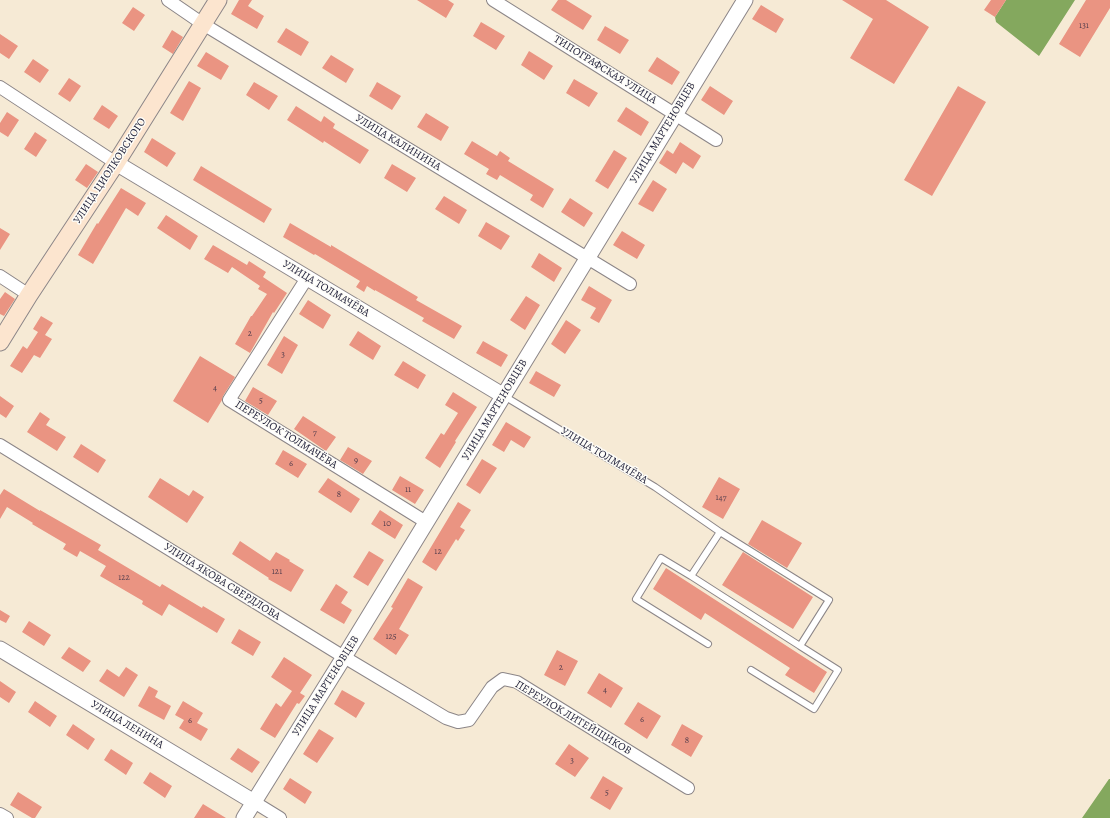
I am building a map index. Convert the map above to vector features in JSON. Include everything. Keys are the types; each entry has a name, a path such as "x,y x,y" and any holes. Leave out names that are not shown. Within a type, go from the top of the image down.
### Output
{"main road":[{"name":"УЛИЦА ЦИОЛКОВСКОГО","path":"0,342 29,295 116,163 218,0"}],"street":[{"name":"УЛИЦА КАЛИНИНА","path":"168,0 204,24 630,284"},
{"name":"ТИПОГРАФСКАЯ УЛИЦА","path":"493,0 716,140"},
{"name":"УЛИЦА МАРТЕНОВЦЕВ","path":"244,818 344,658 744,0"},
{"name":"УЛИЦА ТОЛМАЧЁВА","path":"0,87 116,163 504,396"},
{"path":"0,276 29,295"},
{"name":"ПЕРЕУЛОК ТОЛМАЧЁВА","path":"308,278 229,400 426,522"},
{"name":"УЛИЦА ЯКОВА СВЕРДЛОВА","path":"0,444 344,658 446,718"},
{"name":"УЛИЦА ЛЕНИНА","path":"0,649 254,802"},
{"name":"ПЕРЕУЛОК ЛИТЕЙЩИКОВ","path":"446,718 458,722 469,720 492,687 503,679 517,682 688,788"},
{"path":"254,802 280,818"},
{"path":"0,814 7,818"}],"lane":[{"name":"УЛИЦА ТОЛМАЧЁВА","path":"504,396 654,487 720,532 829,600 800,646"},
{"path":"691,576 720,532"},
{"path":"708,644 636,599 661,558 838,670 814,709 751,670"}],"green space":[{"path":"1006,0 1075,0 1039,56 996,22 995,17"},
{"path":"1109,779 1110,818 1082,818"}],"building":[{"path":"239,0 252,0 248,6 264,16 257,29 231,14"},
{"path":"417,0 448,0 454,4 446,18"},
{"path":"558,0 566,0 592,16 583,30 551,10"},
{"path":"842,0 886,0 929,27 894,84 850,58 873,19"},
{"path":"991,0 1006,0 995,17 984,10"},
{"path":"1086,0 1110,0 1110,8 1080,57 1059,44"},
{"path":"761,5 784,19 776,33 752,19"},
{"path":"133,7 145,15 134,31 122,23"},
{"path":"481,22 505,36 496,50 473,36"},
{"path":"605,26 629,40 620,54 597,40"},
{"path":"286,28 309,42 301,56 277,42"},
{"path":"172,30 183,37 173,54 162,47"},
{"path":"0,34 18,46 9,59 0,53"},
{"path":"529,51 553,66 544,80 521,65"},
{"path":"206,52 229,66 221,80 197,66"},
{"path":"331,55 354,69 346,83 322,68"},
{"path":"657,57 680,72 672,85 648,71"},
{"path":"33,59 49,70 40,83 24,72"},
{"path":"69,78 81,86 70,102 58,94"},
{"path":"574,79 598,93 589,107 566,93"},
{"path":"189,81 201,88 183,121 170,113"},
{"path":"254,82 278,96 269,110 246,95"},
{"path":"377,82 401,96 392,110 369,96"},
{"path":"710,86 733,101 724,115 701,100"},
{"path":"958,86 986,102 932,196 904,180"},
{"path":"102,105 118,116 109,129 93,119"},
{"path":"296,106 321,122 324,116 335,124 333,128 369,150 360,164 287,120"},
{"path":"626,107 649,122 641,136 617,121"},
{"path":"7,112 19,120 8,137 0,132 0,123"},
{"path":"426,113 449,127 441,141 417,127"},
{"path":"35,132 47,140 36,157 24,149"},
{"path":"152,138 176,153 167,167 144,152"},
{"path":"472,141 497,156 500,151 510,158 508,161 554,189 543,208 530,200 533,195 500,175 497,180 486,174 489,169 464,154"},
{"path":"680,142 701,156 693,169 683,162 676,174 659,163 667,150 673,154"},
{"path":"614,150 627,158 608,189 595,181"},
{"path":"86,164 98,172 87,188 75,180"},
{"path":"392,164 416,178 407,192 384,178"},
{"path":"201,166 272,209 264,223 193,180"},
{"path":"653,180 667,189 653,212 638,204"},
{"path":"121,188 146,203 138,216 126,208 93,264 78,255 97,223 98,224"},
{"path":"444,196 467,210 459,224 435,209"},
{"path":"570,198 593,213 584,227 561,212"},
{"path":"166,215 198,236 190,250 157,228"},
{"path":"486,222 510,236 501,250 478,236"},
{"path":"290,223 331,247 331,245 418,297 416,300 462,326 454,339 422,321 424,318 375,290 367,286 364,292 356,287 360,281 283,237"},
{"path":"0,228 10,234 0,250"},
{"path":"622,231 645,245 637,259 613,245"},
{"path":"213,245 247,265 249,261 266,272 263,277 287,293 274,313 273,312 250,353 235,344 251,316 267,294 258,289 260,286 232,267 228,273 204,259"},
{"path":"539,253 562,268 554,282 531,267"},
{"path":"589,286 612,300 599,323 590,318 596,308 581,300"},
{"path":"5,292 15,299 4,316 0,314 0,299"},
{"path":"526,296 540,305 525,330 510,320"},
{"path":"308,300 331,315 323,329 299,314"},
{"path":"41,316 53,323 45,335 52,339 40,358 34,355 22,373 10,366 23,346 27,349 38,332 33,329"},
{"path":"566,320 581,330 565,354 551,344"},
{"path":"358,331 381,346 373,360 349,345"},
{"path":"284,336 298,345 282,374 267,365"},
{"path":"483,341 508,355 501,367 476,353"},
{"path":"200,356 235,377 208,423 173,401"},
{"path":"403,361 426,375 418,389 394,375"},
{"path":"536,371 561,385 554,397 529,383"},
{"path":"253,387 277,401 268,415 245,401"},
{"path":"453,392 477,407 440,468 425,458 441,433 444,435 458,413 445,405"},
{"path":"0,396 14,406 6,418 0,414"},
{"path":"40,412 50,419 46,425 66,437 57,451 27,432"},
{"path":"303,416 336,437 326,451 294,429"},
{"path":"506,422 531,437 524,448 511,440 504,452 492,445"},
{"path":"81,444 106,460 98,473 73,457"},
{"path":"348,447 372,461 363,474 340,460"},
{"path":"283,450 307,464 298,478 275,464"},
{"path":"482,459 497,468 480,494 466,485"},
{"path":"400,476 424,490 415,504 392,490"},
{"path":"719,477 740,489 723,519 702,507"},
{"path":"160,478 189,496 193,490 204,497 187,523 148,497"},
{"path":"328,478 360,499 351,513 318,492"},
{"path":"4,489 101,545 98,550 160,587 162,584 202,608 203,606 225,619 217,633 169,604 162,616 142,604 143,601 100,576 106,566 80,551 77,557 63,549 66,544 7,507 0,519 0,495"},
{"path":"458,502 471,510 460,527 465,530 458,541 456,539 436,571 422,562"},
{"path":"380,510 403,525 395,539 371,524"},
{"path":"762,520 802,543 787,568 748,544"},
{"path":"240,541 270,561 276,552 304,570 291,592 268,579 269,578 232,554"},
{"path":"369,551 384,560 368,586 353,577"},
{"path":"743,552 813,597 793,629 722,585"},
{"path":"666,568 827,672 814,693 785,675 790,668 705,613 701,620 653,589"},
{"path":"408,578 423,587 399,629 409,635 396,655 373,639 393,608 391,607"},
{"path":"336,584 348,592 341,603 352,610 344,624 320,610"},
{"path":"0,610 10,616 6,623 0,620"},
{"path":"29,621 51,635 44,646 22,632"},
{"path":"239,629 261,642 253,656 231,643"},
{"path":"69,647 91,661 83,672 61,658"},
{"path":"557,650 578,661 565,686 544,675"},
{"path":"284,657 312,675 300,693 305,696 299,704 297,703 275,738 260,729 276,703 281,707 292,691 271,677"},
{"path":"126,667 138,675 124,697 99,681 107,669 119,677"},
{"path":"599,673 623,688 611,708 587,693"},
{"path":"0,681 16,692 9,703 0,697"},
{"path":"149,686 158,691 155,697 171,706 164,720 138,706"},
{"path":"342,690 365,703 356,718 334,704"},
{"path":"35,701 57,716 50,727 28,712"},
{"path":"183,701 203,713 197,723 208,729 201,741 179,728 184,720 175,715"},
{"path":"638,702 661,716 647,739 624,724"},
{"path":"73,724 95,739 88,750 66,735"},
{"path":"682,724 703,736 691,757 671,745"},
{"path":"319,729 334,738 317,763 303,754"},
{"path":"569,744 589,758 575,777 555,764"},
{"path":"238,748 260,762 252,773 230,759"},
{"path":"111,749 133,763 126,775 104,760"},
{"path":"150,772 172,786 165,798 143,783"},
{"path":"603,776 623,788 610,810 590,798"},
{"path":"290,778 312,792 305,804 283,789"},
{"path":"18,792 42,807 35,818 32,818 10,805"},
{"path":"203,804 226,818 194,818"}]}
